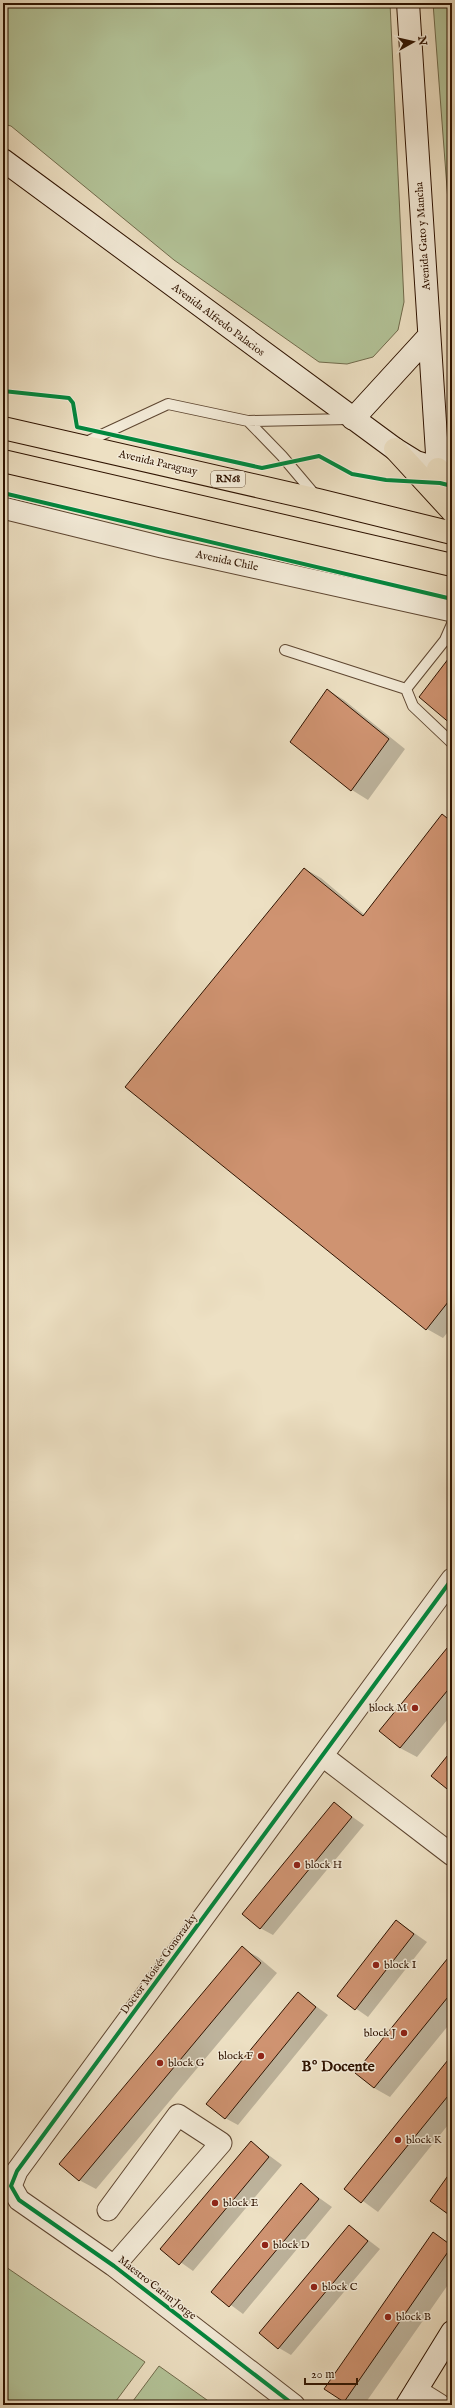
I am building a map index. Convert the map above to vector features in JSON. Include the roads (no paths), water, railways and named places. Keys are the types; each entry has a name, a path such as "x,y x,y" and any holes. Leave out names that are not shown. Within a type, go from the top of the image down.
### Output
{"main road":[{"name":"Avenida Paraguay","path":"3,428 318,500 452,533"},
{"path":"394,449 448,506"},
{"path":"3,461 452,566"},
{"path":"445,471 448,506"}],"street":[{"name":"Avenida Gato y Mancha","path":"408,3 429,336 445,471"},
{"name":"Avenida Alfredo Palacios","path":"3,160 394,449 416,462 445,471"},
{"path":"353,419 429,336"},
{"name":"Avenida Chile","path":"3,508 162,547 452,611"},
{"name":"Doctor Moisés Gonorazky","path":"11,2186 17,2171 324,1757 452,1579"},
{"path":"324,1757 452,1854"},
{"path":"108,2210 178,2115 221,2143 114,2266"},
{"name":"Maestro Carim Jorge","path":"11,2186 19,2200 114,2266 294,2405"},
{"path":"440,2405 412,2398 452,2332"}],"lane":[{"path":"79,446 168,404 248,421 353,419"},
{"path":"248,421 282,456 318,500"},
{"path":"406,690 445,640 452,624"},
{"path":"285,650 406,690 413,706 452,743"}],"place":[{"name":"block M","path":"415,1708"},
{"name":"block H","path":"297,1865"},
{"name":"block I","path":"376,1965"},
{"name":"block J","path":"404,2033"},
{"name":"block F","path":"261,2056"},
{"name":"block G","path":"160,2063"},
{"name":"block K","path":"398,2140"},
{"name":"block E","path":"215,2203"},
{"name":"block D","path":"265,2245"},
{"name":"block C","path":"314,2287"},
{"name":"block B","path":"388,2317"}],"district":[{"name":"Bº Docente","path":"338,2066"}]}
